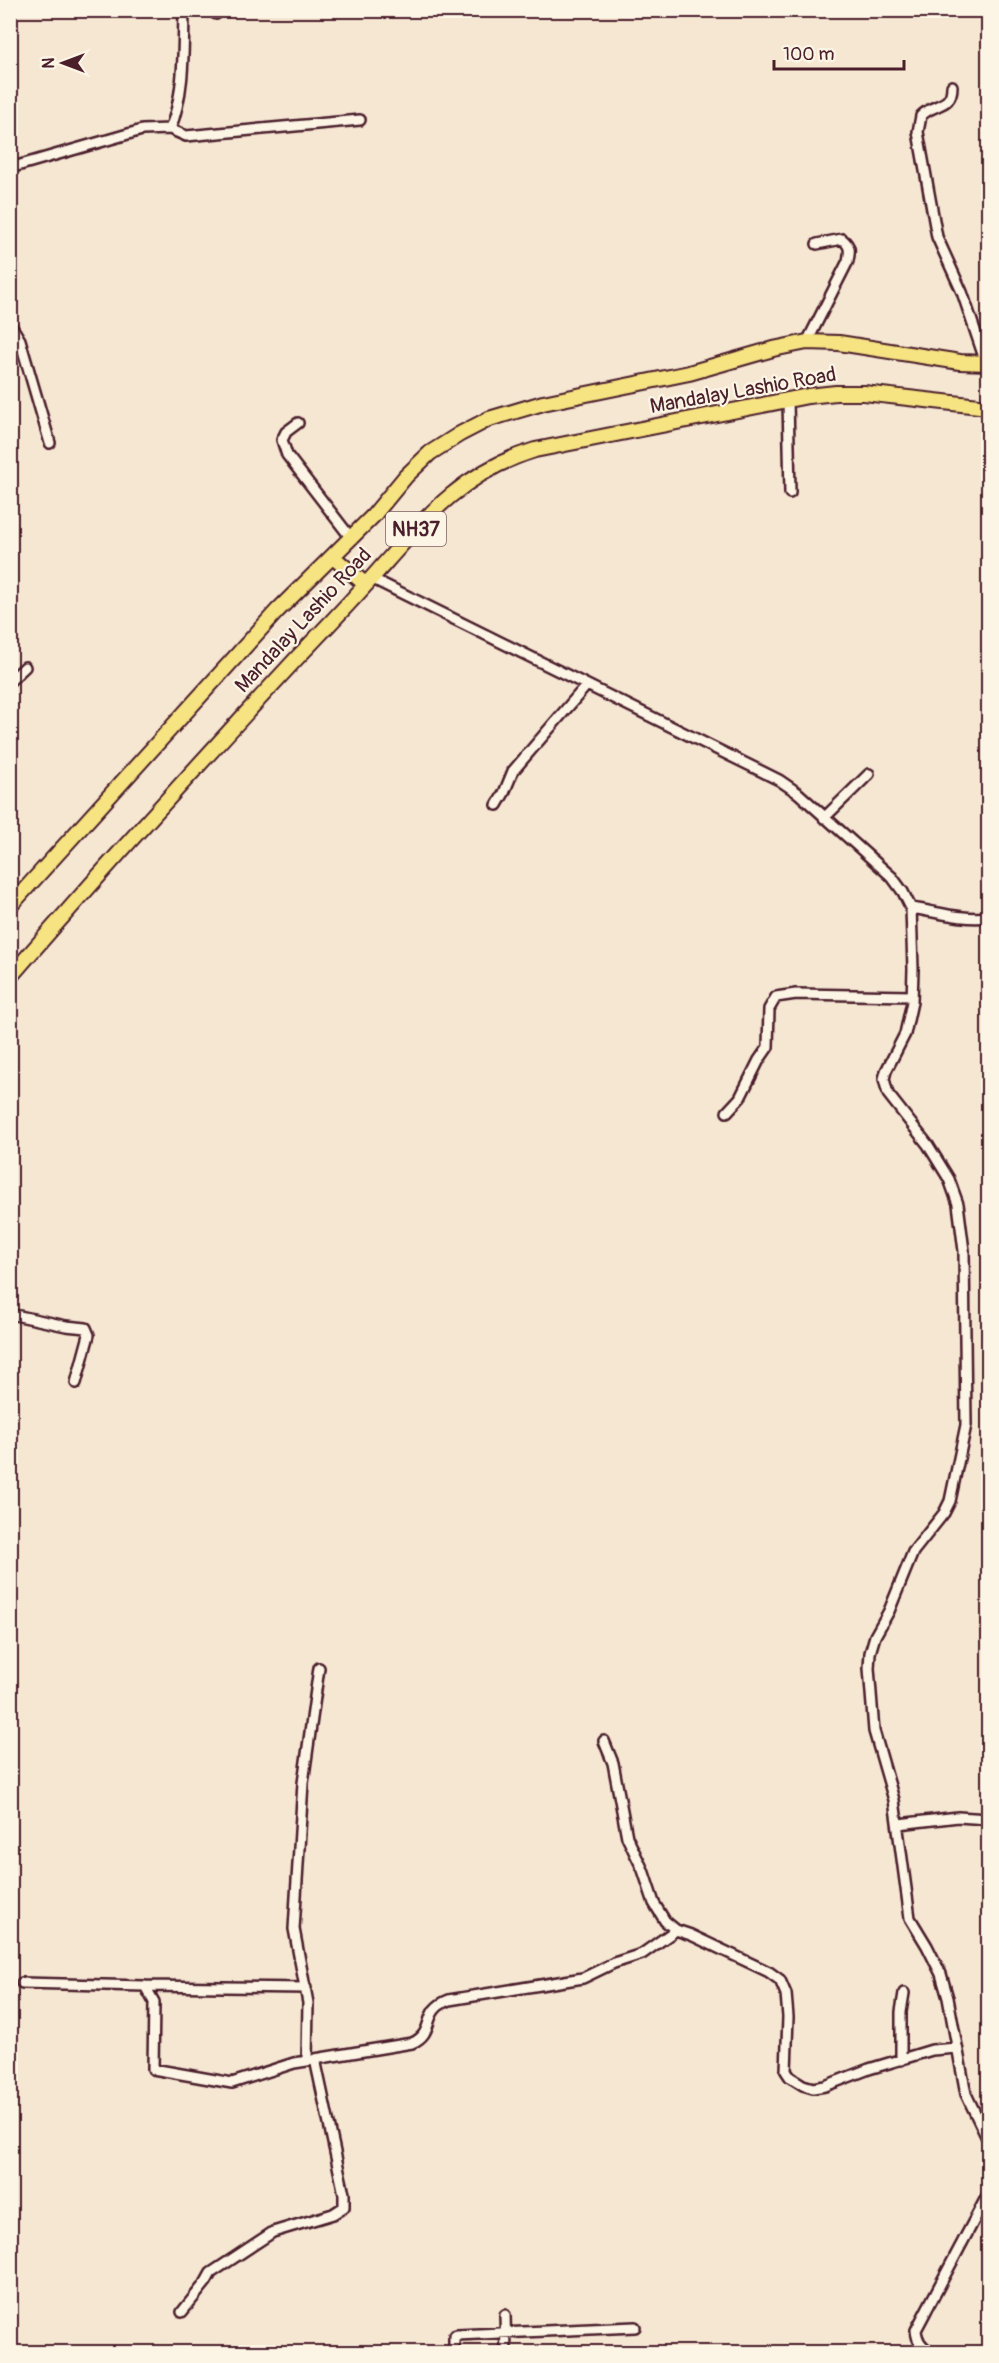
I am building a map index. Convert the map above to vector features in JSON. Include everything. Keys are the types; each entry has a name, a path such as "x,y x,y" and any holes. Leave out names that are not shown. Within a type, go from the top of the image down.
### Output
{"highway":[{"name":"Mandalay Lashio Road","path":"10,906 277,611 374,516 406,476 430,453 460,434 489,419 543,403 688,373 807,342 839,343 914,356 987,363"},
{"name":"Mandalay Lashio Road","path":"10,977 185,779 434,510 480,474 512,457 535,450 788,400 836,393 864,393 988,407"},
{"path":"333,557 368,581"}],"street":[{"path":"170,129 177,114 182,69 184,10"},
{"path":"952,86 952,95 946,103 931,108 921,116 918,132 937,237 962,292 987,363"},
{"path":"10,168 142,130 170,129 186,136 360,120"},
{"path":"807,342 848,261 850,250 848,243 842,239 817,244"},
{"path":"10,324 20,340 50,443"},
{"path":"788,400 790,493"},
{"path":"297,423 286,432 282,440 287,454 351,538"},
{"path":"368,581 779,780 892,877 911,908 912,996 905,1034 886,1071 885,1087 928,1145 949,1179 958,1204 964,1251 966,1425 950,1501 944,1513 913,1552 889,1611 875,1636 869,1668 874,1731 899,1824 910,1918 941,1974 948,1998 966,2094 988,2140"},
{"path":"10,681 25,667"},
{"path":"496,805 513,771 586,686"},
{"path":"824,818 869,774"},
{"path":"911,908 972,919 988,917"},
{"path":"727,1112 740,1098 768,1047 769,1009 776,997 796,994 912,996"},
{"path":"10,1314 86,1328 89,1335 76,1383"},
{"path":"182,2312 211,2273 273,2232 333,2214 344,2207 344,2194 311,2060 308,2003 294,1929 303,1783 319,1668"},
{"path":"604,1741 613,1763 631,1847 643,1869 654,1903 665,1922 676,1930 769,1972 780,1980 786,1995 788,2017 786,2071 790,2077 813,2088 825,2086 869,2069 932,2050 957,2048"},
{"path":"899,1824 958,1817 988,1819"},
{"path":"145,1986 154,2002 153,2069 232,2083 311,2060 412,2043 425,2034 433,2010 440,2004 482,1994 584,1978 614,1963 642,1954 676,1930"},
{"path":"22,1983 306,1988"},
{"path":"901,2060 901,2012 904,1993"},
{"path":"930,2352 920,2344 916,2330 988,2194"},
{"path":"505,2315 507,2352"},
{"path":"454,2352 454,2336 457,2335 636,2327"}]}
